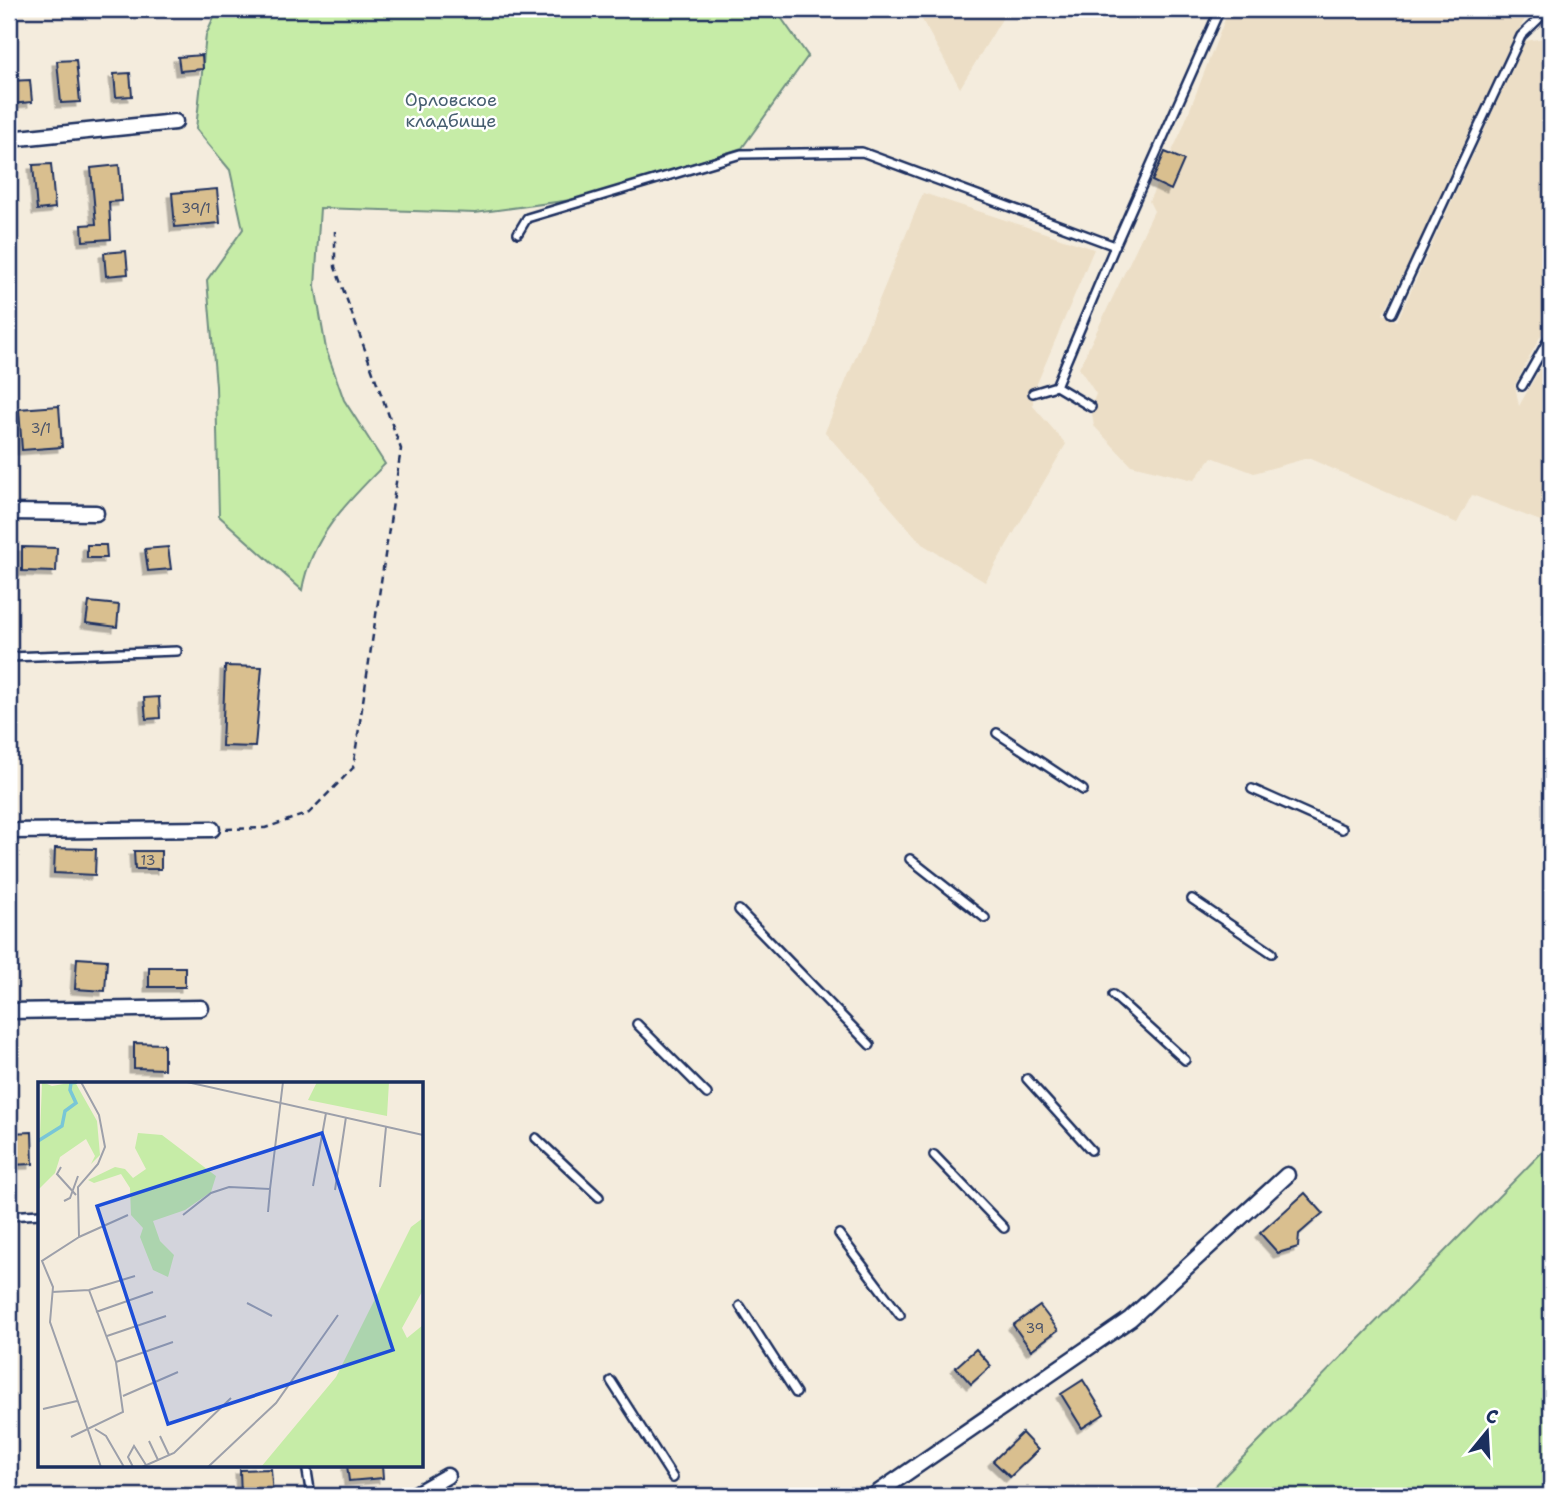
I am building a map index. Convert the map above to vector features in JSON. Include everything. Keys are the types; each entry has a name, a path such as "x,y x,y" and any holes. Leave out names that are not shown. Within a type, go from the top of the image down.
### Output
{"street":[{"path":"9,139 175,122"},
{"path":"9,512 96,513"},
{"path":"9,831 212,829"},
{"path":"9,1011 201,1008"},
{"path":"873,1496 1130,1319 1287,1175"},
{"path":"412,1496 447,1476"}],"lane":[{"path":"1056,386 1220,9"},
{"path":"1392,313 1521,36 1549,9"},
{"path":"518,233 527,218 741,154 862,152 1115,246"},
{"path":"1522,386 1551,335"},
{"path":"1034,393 1056,386 1091,407"},
{"path":"9,657 177,651"},
{"path":"997,733 1083,790"},
{"path":"1252,789 1342,828"},
{"path":"910,859 985,918"},
{"path":"1192,898 1272,953"},
{"path":"739,910 870,1045"},
{"path":"1113,995 1185,1060"},
{"path":"638,1024 707,1094"},
{"path":"1027,1079 1091,1150"},
{"path":"536,1138 599,1197"},
{"path":"934,1156 1004,1228"},
{"path":"9,1216 38,1214"},
{"path":"839,1234 901,1315"},
{"path":"740,1306 796,1393"},
{"path":"611,1381 673,1478"},
{"path":"306,1466 311,1496"}],"path":[{"path":"212,829 265,828 309,813 353,768 401,449 335,267 335,231"}],"shaded area":[{"path":"916,9 1008,9 960,88"},
{"path":"1229,9 1529,9 1461,161 1383,314 1397,321 1525,41 1551,37 1551,316 1515,385 1519,406 1551,349 1551,525 1472,495 1457,523 1308,458 1254,473 1212,457 1194,480 1131,465 1094,426 1091,407 1096,394 1079,368 1154,211 1149,201 1181,132"},
{"path":"923,193 1094,249 1033,393 1033,406 1066,444 985,582 922,544 825,432"}],"green space":[{"name":"Орловское кладбище","path":"218,9 775,9 808,56 742,148 586,198 475,213 320,208 315,286 326,349 344,400 385,464 345,506 323,536 307,571 302,590 219,516 216,386 207,280 243,229 230,170 196,129 206,35"},
{"path":"1551,1143 1551,1496 1205,1496"}],"building":[{"path":"202,55 203,69 180,71 178,57"},
{"path":"76,60 80,102 61,103 57,61"},
{"path":"130,73 132,96 116,97 114,74"},
{"path":"30,80 32,102 9,104 9,81"},
{"path":"1165,152 1184,160 1171,190 1152,181"},
{"path":"51,164 55,208 37,210 33,165"},
{"path":"119,165 122,201 109,202 111,239 83,241 82,225 96,224 91,168"},
{"path":"217,189 220,223 175,227 172,193"},
{"path":"126,251 128,274 106,276 104,253"},
{"path":"59,406 62,447 22,450 19,409"},
{"path":"87,545 106,545 107,558 87,558"},
{"path":"22,547 57,548 56,572 22,571"},
{"path":"168,547 171,569 148,571 145,549"},
{"path":"89,602 119,605 117,627 86,623"},
{"path":"225,666 262,667 255,747 222,746"},
{"path":"159,697 160,718 146,719 144,698"},
{"path":"55,848 96,849 95,875 54,873"},
{"path":"134,851 161,851 161,869 135,869"},
{"path":"77,958 107,960 105,991 75,989"},
{"path":"149,967 185,967 185,987 149,987"},
{"path":"134,1043 164,1044 164,1069 134,1068"},
{"path":"32,1132 33,1164 9,1165 9,1133"},
{"path":"1305,1193 1323,1213 1299,1234 1298,1247 1278,1253 1260,1233"},
{"path":"1040,1306 1058,1330 1031,1350 1013,1325"},
{"path":"976,1349 991,1366 971,1384 956,1367"},
{"path":"1083,1380 1104,1414 1082,1428 1061,1394"},
{"path":"1022,1433 1038,1450 1010,1477 993,1461"},
{"path":"347,1466 382,1466 383,1478 349,1481"},
{"path":"271,1469 273,1496 241,1496 240,1470"}]}
